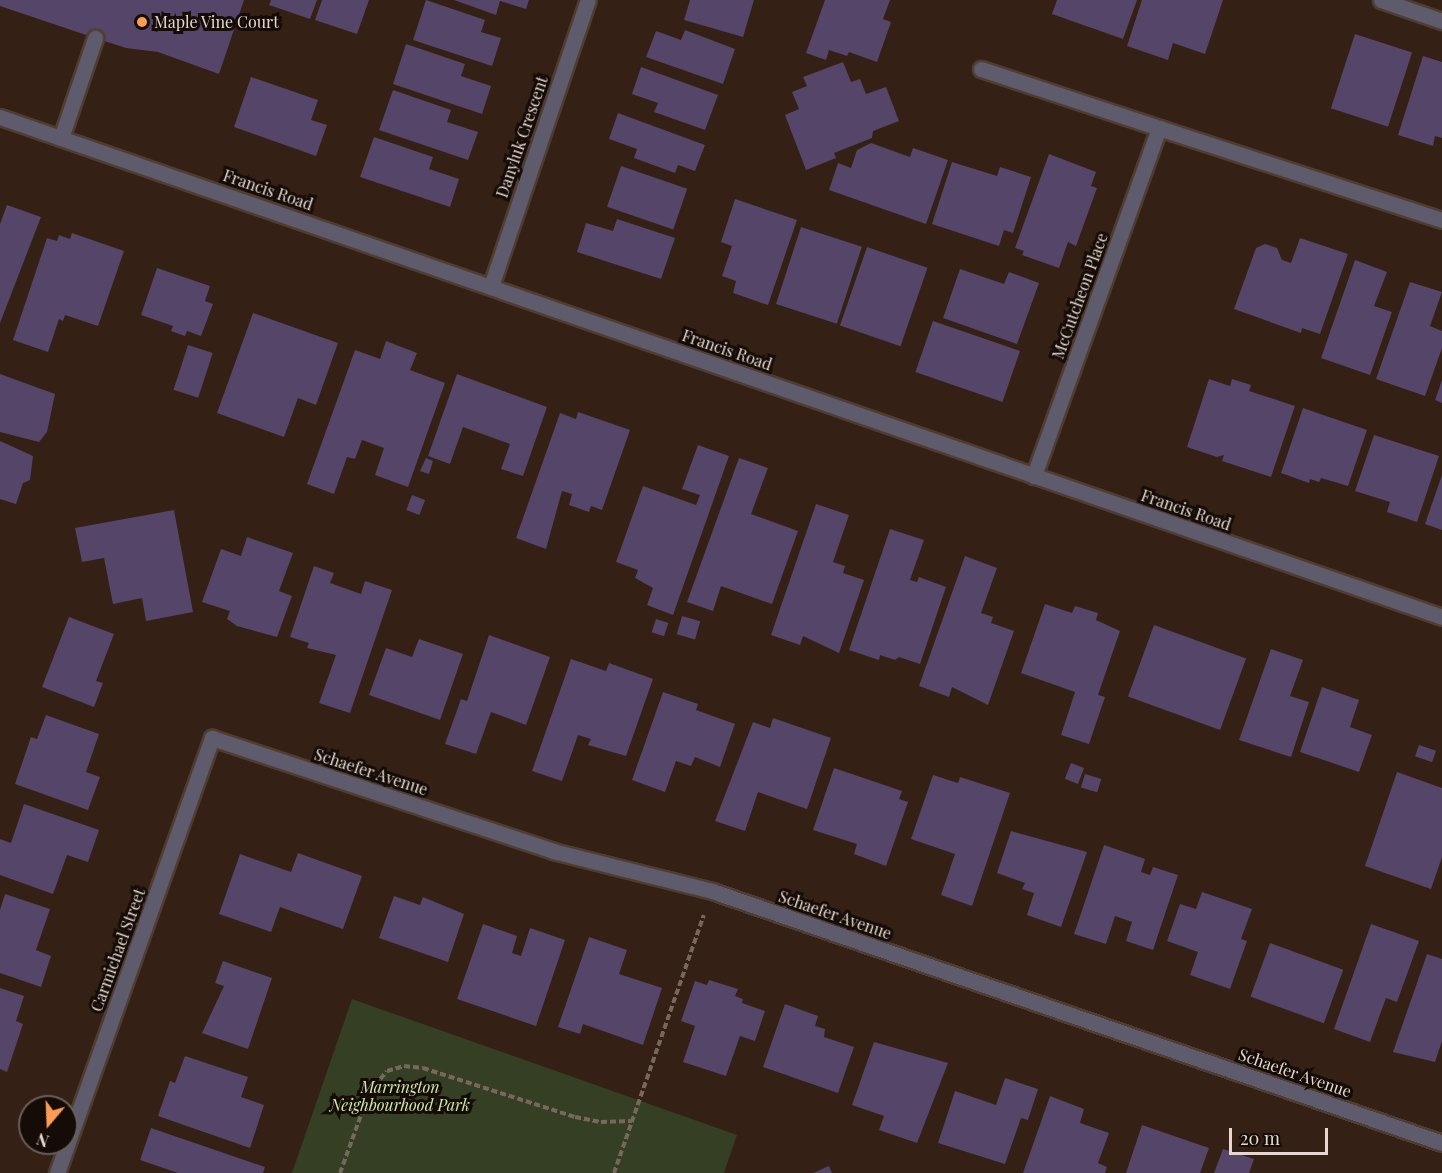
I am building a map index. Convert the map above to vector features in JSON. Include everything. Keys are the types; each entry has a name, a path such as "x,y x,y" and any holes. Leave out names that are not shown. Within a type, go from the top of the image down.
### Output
{"street":[{"name":"Danyluk Crescent","path":"491,286 588,0"},
{"path":"1381,0 1442,21"},
{"path":"61,138 95,38"},
{"path":"981,69 1442,220"},
{"name":"Francis Road","path":"0,117 1442,617"},
{"name":"McCutcheon Place","path":"1034,476 1159,128"},
{"name":"Schaefer Avenue","path":"212,738 553,851 712,891 1442,1143"},
{"name":"Carmichael Street","path":"57,1173 212,738"}],"path":[{"path":"614,1173 712,891"},
{"path":"339,1173 369,1093 387,1071 404,1066 423,1068 575,1117 601,1122 632,1121"}],"green space":[{"name":"Marrington Neighbourhood Park","path":"352,999 737,1135 724,1173 292,1173"}],"building":[{"name":"Maple Vine Court","path":"0,0 244,0 219,74 158,52 126,48 0,6"},
{"path":"271,0 317,0 310,19 269,5"},
{"path":"322,0 369,0 357,34 315,20"},
{"path":"426,0 485,20 481,32 501,38 492,66 413,40"},
{"path":"454,0 529,0 526,9 500,1 496,15"},
{"path":"690,0 754,0 743,37 684,20"},
{"path":"825,0 890,0 883,19 891,22 877,62 849,52 847,56 829,50 826,60 806,53"},
{"path":"1057,0 1137,0 1123,39 1052,14"},
{"path":"1142,0 1223,0 1205,54 1173,43 1168,60 1127,46"},
{"path":"685,30 735,49 723,84 646,57 656,31 681,40"},
{"path":"1355,34 1412,53 1388,127 1331,108"},
{"path":"406,44 465,64 461,76 491,86 482,114 393,84"},
{"path":"1423,56 1442,62 1442,138 1435,136 1433,146 1398,135"},
{"path":"843,62 851,82 860,79 866,94 886,87 899,121 873,131 872,138 834,153 836,158 806,170 785,115 799,109 792,92 807,86 803,77"},
{"path":"641,67 718,95 705,130 654,112 658,103 632,94"},
{"path":"251,77 318,100 311,120 327,125 316,156 234,127"},
{"path":"393,90 451,110 447,122 478,132 468,160 379,130"},
{"path":"618,113 705,145 695,171 678,165 675,173 634,158 637,149 609,139"},
{"path":"374,137 433,157 429,169 459,179 450,207 360,177"},
{"path":"871,143 910,157 913,148 948,160 926,224 829,190 838,163 851,168 857,150"},
{"path":"1049,154 1096,172 1091,186 1097,188 1076,246 1068,242 1059,268 1022,255 1024,251 1015,248"},
{"path":"952,162 997,176 1000,167 1031,177 1013,233 1004,230 999,246 932,224"},
{"path":"621,166 687,189 673,229 607,207"},
{"path":"735,199 797,220 768,305 733,293 736,281 722,276 732,246 721,242"},
{"path":"7,205 41,217 0,323 0,224"},
{"path":"617,219 675,238 661,279 577,252 586,223 613,231"},
{"path":"801,227 862,247 837,324 776,304"},
{"path":"72,233 124,251 98,326 65,315 63,321 59,319 48,352 13,340 47,238 57,241 59,235 70,239"},
{"path":"1300,238 1348,254 1320,334 1302,328 1301,333 1234,309 1256,248 1265,244 1277,248 1282,260 1291,263"},
{"path":"867,247 928,268 900,346 840,325"},
{"path":"1355,260 1387,272 1374,306 1392,312 1370,375 1321,358"},
{"path":"157,268 210,286 205,301 213,304 201,336 187,331 185,336 171,331 173,326 141,315"},
{"path":"960,269 1004,284 1009,272 1039,283 1017,344 943,318"},
{"path":"1410,282 1442,292 1430,326 1442,331 1442,348 1425,396 1376,379"},
{"path":"253,313 338,343 316,405 298,398 284,437 217,413"},
{"path":"933,321 1020,351 1002,402 915,372"},
{"path":"386,341 417,353 410,370 445,383 408,487 375,475 384,448 362,440 355,459 347,457 334,494 307,484 355,350 380,359"},
{"path":"188,345 213,353 198,398 173,390"},
{"path":"0,374 55,394 47,432 39,442 0,432"},
{"path":"457,374 547,407 523,476 501,469 510,444 463,427 450,464 428,456"},
{"path":"1209,379 1230,386 1232,379 1251,385 1249,391 1295,406 1271,477 1222,461 1224,455 1217,457 1187,447"},
{"path":"1442,380 1442,403 1435,400"},
{"path":"1303,408 1367,430 1348,486 1321,478 1319,482 1310,479 1309,483 1281,473"},
{"path":"578,412 630,430 602,510 591,506 589,512 569,505 572,494 562,491 546,549 516,538 560,413 576,419"},
{"path":"1374,435 1439,456 1417,522 1387,512 1390,502 1355,491"},
{"path":"0,441 33,456 30,480 23,483 16,504 0,499"},
{"path":"698,445 729,456 673,615 647,605 653,588 635,578 638,570 616,562 643,486 696,505 700,495 682,489"},
{"path":"426,458 433,461 429,474 420,471"},
{"path":"739,458 768,468 751,514 798,531 772,604 721,586 713,611 687,602"},
{"path":"1442,475 1442,530 1425,524"},
{"path":"412,495 425,500 419,515 406,510"},
{"path":"816,504 849,515 833,562 845,566 843,573 864,580 839,653 803,636 800,645 771,635"},
{"path":"174,510 193,612 146,621 142,598 113,604 104,558 82,562 75,528"},
{"path":"890,529 924,540 910,580 917,582 919,577 946,587 920,664 899,657 895,660 880,655 879,660 849,650"},
{"path":"247,537 293,553 279,591 292,596 277,637 237,626 227,619 230,611 202,602 221,549 241,556"},
{"path":"965,556 997,568 981,613 993,617 991,623 1014,631 988,705 952,687 949,697 919,686"},
{"path":"314,566 334,573 330,583 361,594 365,581 392,590 350,713 319,703 336,655 307,648 309,643 290,637"},
{"path":"1045,604 1072,613 1075,606 1098,613 1096,620 1120,631 1098,695 1105,697 1089,744 1061,735 1075,692 1021,673"},
{"path":"682,616 700,621 695,640 677,634"},
{"path":"69,617 114,634 96,681 103,683 94,707 42,687"},
{"path":"656,619 668,623 664,636 652,632"},
{"path":"1154,625 1246,659 1220,730 1128,696"},
{"path":"489,635 550,657 526,725 491,712 476,754 445,744 461,699 467,701"},
{"path":"419,639 463,654 440,720 369,695 386,648 412,657"},
{"path":"1271,649 1303,660 1290,696 1309,702 1291,757 1239,740"},
{"path":"571,659 606,671 609,663 653,679 626,756 588,745 591,739 578,735 562,781 532,771"},
{"path":"1322,687 1359,700 1350,727 1372,735 1359,772 1300,752"},
{"path":"663,692 698,704 696,710 735,724 720,767 695,757 691,766 676,761 665,792 632,780"},
{"path":"46,715 99,734 86,772 100,777 88,810 15,784 31,737 37,739"},
{"path":"773,718 831,738 807,809 758,792 745,831 715,821 753,722 770,728"},
{"path":"1419,745 1436,751 1432,762 1415,756"},
{"path":"1071,763 1084,768 1078,784 1065,779"},
{"path":"834,768 902,791 899,799 908,802 886,866 854,854 857,844 813,830"},
{"path":"1397,772 1442,788 1442,857 1431,889 1365,866"},
{"path":"1085,774 1101,779 1097,792 1081,787"},
{"path":"933,775 958,783 960,777 1010,793 972,906 941,895 955,854 911,839"},
{"path":"24,804 99,830 88,862 67,855 53,894 0,875 0,839 11,843"},
{"path":"1011,831 1087,852 1061,927 1027,915 1034,893 1022,889 1025,883 997,873"},
{"path":"1104,845 1145,859 1141,872 1150,875 1153,867 1178,875 1153,950 1126,941 1132,922 1115,916 1106,944 1074,934"},
{"path":"298,853 362,876 343,929 280,907 271,932 219,914 240,854 291,872"},
{"path":"1202,892 1252,909 1241,939 1247,941 1230,989 1190,975 1198,952 1167,941 1180,904 1196,909"},
{"path":"5,894 50,909 36,950 51,956 41,987 0,973 0,910"},
{"path":"394,896 420,905 423,897 464,914 448,962 379,938"},
{"path":"483,924 517,936 512,953 521,956 530,928 565,940 536,1026 457,999"},
{"path":"1371,924 1419,941 1397,1002 1386,998 1370,1042 1334,1029"},
{"path":"589,937 627,950 619,974 662,988 643,1045 583,1024 580,1034 558,1027"},
{"path":"1270,943 1343,970 1324,1023 1251,997"},
{"path":"1427,954 1442,959 1442,1041 1435,1062 1393,1052"},
{"path":"223,961 272,978 248,1049 202,1033 224,986 215,983"},
{"path":"709,980 738,989 735,996 743,999 742,1003 765,1011 755,1041 740,1036 726,1076 683,1062 695,1026 681,1021 695,981 707,985"},
{"path":"0,988 24,996 16,1021 23,1024 7,1072 0,1069"},
{"path":"785,1004 818,1016 815,1026 825,1029 824,1037 854,1047 838,1093 763,1067"},
{"path":"874,1042 948,1063 917,1143 879,1130 884,1116 852,1105"},
{"path":"185,1056 248,1077 241,1097 264,1105 250,1148 158,1116 170,1081 175,1083"},
{"path":"1005,1078 1038,1089 1028,1120 1021,1118 1005,1164 938,1143 955,1091 996,1105"},
{"path":"1050,1096 1084,1109 1080,1123 1109,1133 1098,1163 1107,1167 1105,1173 1023,1173"},
{"path":"1142,1125 1209,1148 1200,1173 1126,1173"},
{"path":"151,1128 265,1167 263,1173 178,1173 140,1160"},
{"path":"1223,1149 1254,1159 1249,1173 1214,1173"},
{"path":"829,1166 832,1173 813,1173"}],"place":[{"name":"Maple Vine Court","path":"142,22"}]}
